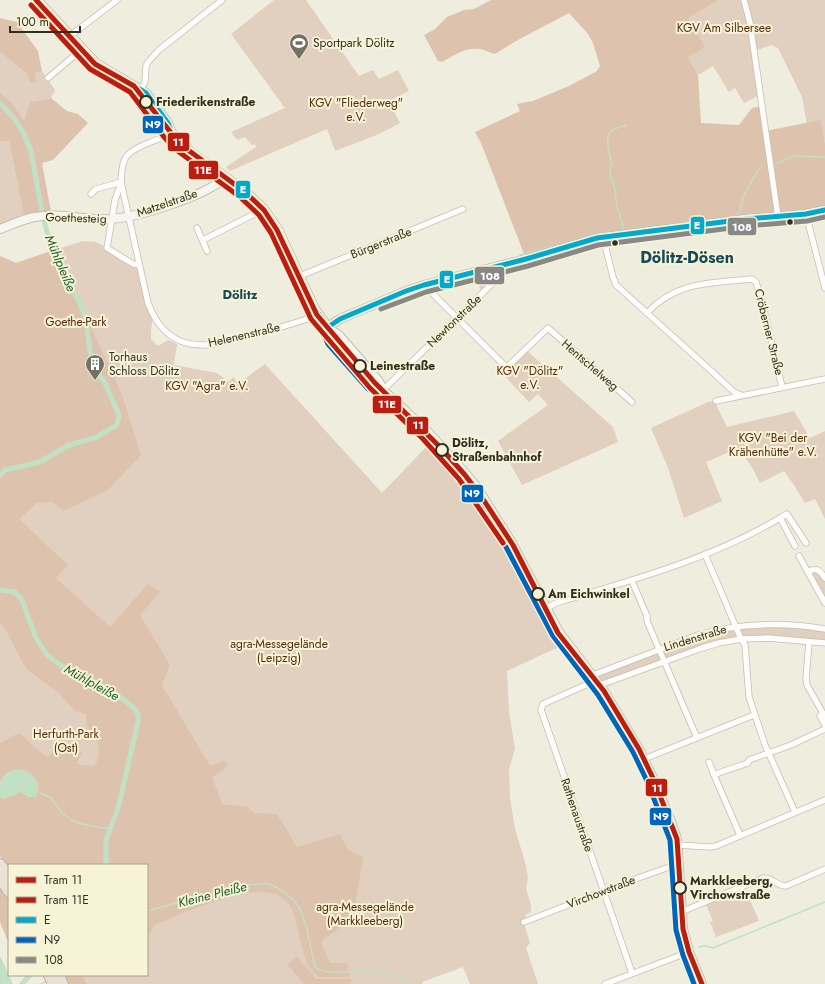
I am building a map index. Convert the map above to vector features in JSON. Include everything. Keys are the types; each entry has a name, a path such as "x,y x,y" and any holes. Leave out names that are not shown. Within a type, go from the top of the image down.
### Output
{"highway":[{"path":"0,864 8,875"},
{"path":"0,878 8,890"}],"main road":[{"path":"37,0 96,63 146,93 168,123 172,133 191,152 253,198 264,209 278,229 317,312 328,327 334,340 373,384 383,390 429,433 473,482 516,548 566,642 593,675 614,707 644,759 653,778 672,824 678,845 683,929 689,952 702,984"},
{"name":"Matzelstraße","path":"129,216 183,200 219,183 225,177"},
{"path":"328,327 340,319 424,285 604,237 746,219 806,214 825,210"},
{"name":"Goethesteig","path":"0,229 40,216 111,219 129,216"}],"street":[{"path":"70,36 117,0"},
{"path":"140,90 144,82 146,66 152,57 222,0"},
{"path":"744,0 750,23 778,217"},
{"path":"48,78 82,49"},
{"path":"121,182 139,264 133,264 108,248 111,219 121,182 123,164 130,153 172,133"},
{"path":"91,194 96,188 121,182"},
{"path":"203,240 264,209"},
{"name":"Bürgerstraße","path":"300,276 463,209"},
{"path":"806,214 825,288"},
{"path":"197,228 208,251"},
{"path":"604,237 614,281 620,289 734,392 741,395"},
{"name":"Helenenstraße","path":"139,264 153,316 158,325 170,336 185,342 204,345 216,344 273,330 298,322 317,312"},
{"name":"Newtonstraße","path":"383,390 500,276 501,265"},
{"name":"Cröberner Straße","path":"647,313 660,300 683,288 752,279 756,282 762,302 782,387"},
{"path":"424,285 457,318"},
{"name":"Hentschelweg","path":"457,318 507,367 548,328 632,402"},
{"path":"716,400 825,379"},
{"path":"547,608 556,603 632,581 723,547 787,514 806,543"},
{"path":"780,518 795,546"},
{"path":"705,554 741,639 745,645 749,697 754,715 768,752 795,812"},
{"path":"799,556 825,603"},
{"path":"808,572 817,569 821,571 825,578"},
{"path":"632,581 647,616 647,621 697,738"},
{"name":"Lindenstraße","path":"593,675 698,635 736,626 761,624 825,629"},
{"name":"Lindenstraße","path":"600,686 702,648 741,639 768,638 825,643"},
{"path":"809,642 806,679 825,725"},
{"path":"593,675 588,684 600,686"},
{"name":"Rathenaustraße","path":"588,684 544,702 541,708 632,973"},
{"path":"644,759 754,715"},
{"path":"714,775 732,767 736,768 748,763 749,760 825,729"},
{"path":"709,762 740,835"},
{"path":"678,845 713,847 825,800"},
{"name":"Virchowstraße","path":"524,922 678,864"},
{"path":"681,912 763,878 770,879 781,886 786,886 825,869"},
{"path":"605,984 689,952"}],"green space":[{"name":"KGV \"Fliederweg\" e.V.","path":"274,0 306,0 359,76 373,70 379,79 398,70 409,91 389,101 400,123 379,134 335,151 327,129 230,171 226,167 256,147 255,144 252,145 245,137 237,140 231,132 285,108 231,34"},
{"path":"491,0 719,0 688,18 705,47 688,57 698,75 701,123 739,125 752,108 761,106 765,131 821,120 825,144 825,210 604,237 526,259 481,143 475,132 520,111 517,104 533,101 569,86 597,71 600,66 593,43 588,34 569,13 495,54 483,50 469,49 460,52 442,62 438,61 424,35 435,29 447,17 464,10 474,9"},
{"name":"KGV Am Silbersee","path":"719,0 825,0 825,144 821,121 807,124 802,97 778,48 772,45 754,51 760,95 744,103 735,88 729,92 713,66 698,75 688,57 687,18"},
{"path":"0,18 17,22 38,51 42,71 35,73 36,82 30,82 27,74 0,52"},
{"path":"0,52 27,74 42,71 55,90 51,98 30,102 24,120 11,102 0,93"},
{"path":"0,93 11,102 24,120 30,102 51,98 67,111 78,114 88,123 53,160 42,163 51,212 42,212 24,217 9,141 0,142"},
{"path":"9,141 24,217 0,226 0,142"},
{"path":"731,221 733,231 648,241 647,233"},
{"name":"agra-Messegelände (Leipzig)","path":"82,241 96,242 139,265 153,316 151,339 158,346 168,340 177,344 174,365 217,373 229,382 233,377 239,383 265,364 382,493 430,443 470,493 502,541 538,607 563,645 507,671 509,712 515,749 509,769 510,798 515,829 528,877 526,889 531,905 531,912 525,915 527,921 524,923 530,943 526,948 538,984 470,984 463,967 422,982 423,984 66,984 62,976 148,976 148,864 8,864 8,867 0,856 0,256 16,263"},
{"name":"Goethe-Park","path":"54,250 67,281 79,301 122,395 141,455 108,490 63,511 52,502 37,503 19,519 68,565 56,578 110,627 148,584 160,592 140,615 170,665 162,685 210,766 224,761 228,765 224,770 212,777 222,804 248,807 254,813 277,814 297,847 340,834 348,850 363,857 355,906 339,928 321,942 330,963 347,963 350,977 318,977 307,963 296,921 290,906 287,902 275,894 253,892 224,898 154,925 150,933 148,934 148,864 8,864 8,867 0,856 0,797 3,799 21,792 28,797 19,769 8,772 0,781 0,743 19,733 48,757 59,744 82,753 76,764 92,766 96,764 99,755 99,747 89,728 86,714 75,711 59,693 29,671 23,663 5,628 0,623 0,256 16,263"},
{"path":"501,265 500,276 483,294 472,272"},
{"name":"KGV \"Dölitz\" e.V.","path":"526,350 613,427 618,442 522,485 498,441 548,405 538,394 529,402 502,373"},
{"name":"KGV \"Bei der Krähenhütte\" e.V.","path":"716,401 717,407 727,427 794,411 810,438 825,431 825,519 815,499 805,503 784,471 760,483 753,469 739,448 706,462 722,501 684,518 668,468 651,428 708,402"},
{"path":"815,569 825,578 825,603 808,572"},
{"path":"736,626 825,629 825,643 768,638 719,643 600,685 593,675 659,649"},
{"path":"0,886 8,898 8,942 0,922"},
{"path":"744,886 759,921 716,937 710,922 713,921 705,902"},
{"path":"297,957 317,979 352,979 350,984 304,984 287,964"},
{"path":"62,976 82,976 86,984 66,984"}],"shaded area":[{"path":"19,769 28,772 35,778 38,787 36,797 28,797 21,792 2,799 0,797 0,791 2,778 8,773"},
{"path":"0,956 13,984 6,984 5,982 5,984 0,984"}],"waterway":[{"name":"Mühlpleiße","path":"0,103 14,118 24,134 31,151 47,232 67,281 79,301 85,316 91,357 95,371 104,381 119,415 117,425 97,437 69,445 40,462 5,470 0,475"},
{"path":"623,231 622,221 617,207 614,184 611,179 610,166 612,165 608,138 611,131 626,125"},
{"path":"777,163 794,156 824,157"},
{"path":"731,217 735,216 740,211 743,197 758,170 762,167"},
{"path":"600,234 612,232"},
{"path":"520,255 577,240"},
{"name":"Mühlpleiße","path":"0,590 15,592 22,600 36,638 47,655 60,665 112,691 134,708 138,714 138,722 118,808 106,841 106,864"},
{"path":"39,792 51,798 63,814 71,820 82,824 109,829"},
{"name":"Kleine Pleiße","path":"148,911 239,886 267,883 278,888 294,900 300,909 307,929 315,967 320,970 330,972 379,972 393,975 412,984"},
{"path":"699,947 705,946 713,948 825,902"},
{"name":"Mühlpleiße","path":"22,984 29,976"},
{"name":"Kleine Pleiße","path":"41,984 45,982"}],"tram line":[{"name":"11","path":"36,0 95,64 134,86 180,144 245,192 264,210 277,230 317,315 375,383 440,447 465,475 481,496 513,545 558,633 604,691 639,749 653,778 677,839 683,929 689,952 702,984"},
{"name":"11E","path":"31,5 90,69 130,92 175,149 240,197 259,215 271,233 311,319 370,388 423,439 459,479 503,543"}],"transit line":[{"name":"E","path":"37,0 96,63 146,93 181,144 245,191 264,209 278,229 315,309 328,327"},
{"name":"N9","path":"32,5 91,68 134,95 138,105 161,135 168,139 187,158 241,196 259,214 272,233 309,312 322,331 328,344 368,389 379,396 424,438 470,490 506,547 553,636 598,695 633,752 647,781 670,840 676,930 683,955 694,984"},
{"name":"E","path":"328,327 340,319 424,285 526,259 597,238 746,219 806,214 825,210"},
{"name":"108","path":"381,309 426,292 528,266 598,245 747,226 807,221 825,217"}],"place":[{"name":"Sportpark Dölitz","path":"299,60"},
{"name":"Friederikenstraße","path":"146,102"},
{"name":"Leinestraße","path":"360,366"},
{"name":"Torhaus Schloss Dölitz","path":"95,381"},
{"name":"Dölitz, Straßenbahnhof","path":"442,450"},
{"name":"Am Eichwinkel","path":"538,594"},
{"name":"Markkleeberg, Virchowstraße","path":"680,888"}],"district":[{"name":"Dölitz-Dösen","path":"687,257"},
{"name":"Dölitz","path":"240,294"}],"park label":[{"name":"KGV \"Agra\" e.V.","path":"207,386"},
{"name":"Herfurth-Park (Ost)","path":"66,741"},
{"name":"agra-Messegelände (Markkleeberg)","path":"365,914"}]}
